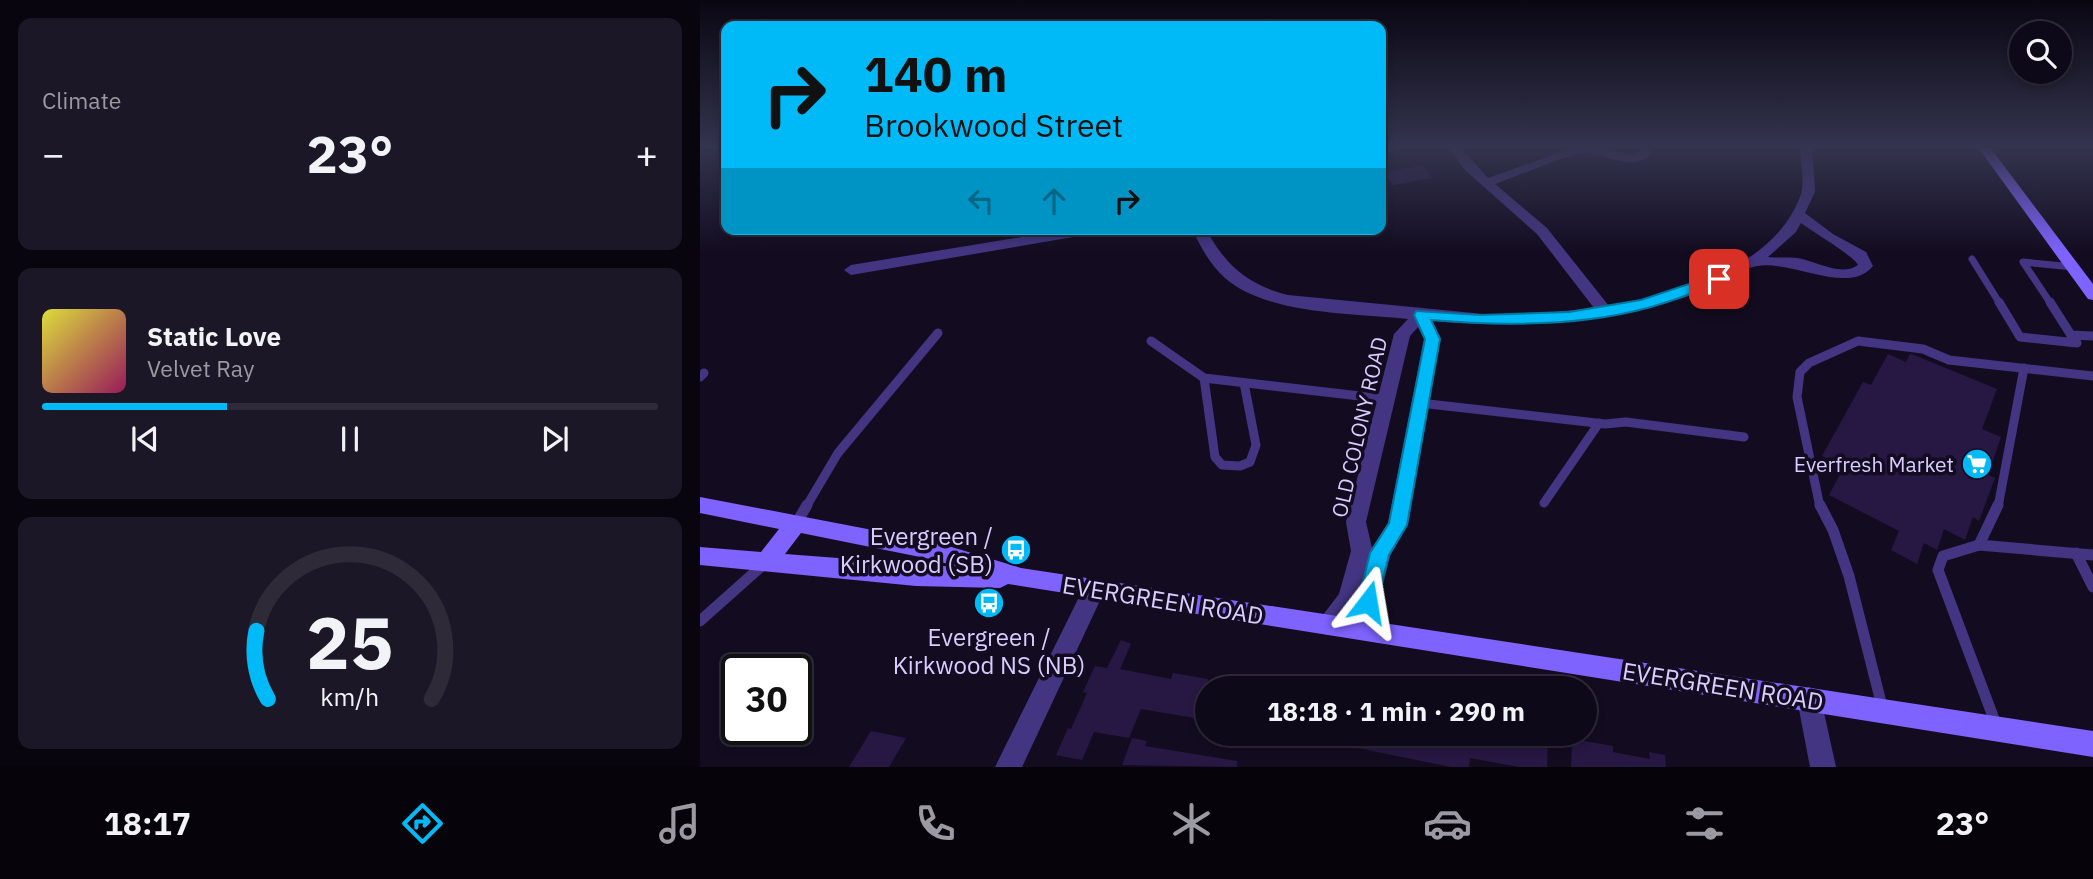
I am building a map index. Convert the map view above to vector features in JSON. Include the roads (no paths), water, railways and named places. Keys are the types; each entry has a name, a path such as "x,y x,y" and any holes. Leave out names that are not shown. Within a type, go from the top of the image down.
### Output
{"street":[{"path":"1491,182 1488,183 1543,233 1605,312"},
{"path":"1202,235 1216,261 1226,271 1257,291 1292,301 1421,315 1525,320 1605,312 1681,294 1755,261 1801,216 1809,182"},
{"path":"2010,182 2093,295"},
{"path":"1755,261 1798,263 1834,273 1855,274 1866,267 1861,255 1828,237 1801,216"},
{"path":"851,270 1061,235"},
{"path":"1378,632 1368,602 1380,553 1398,525 1432,339 1421,315"},
{"name":"OLD COLONY ROAD","path":"1328,624 1349,599 1362,551 1356,522 1402,334 1421,315"},
{"name":"EVERGREEN ROAD","path":"700,505 935,551 1021,578 1809,699 1884,714 2093,744"},
{"path":"766,562 796,524"},
{"name":"EVERGREEN ROAD","path":"700,556 916,576 1021,578"},
{"path":"1008,767 1094,590"},
{"path":"1809,699 1823,767"}],"lane":[{"path":"1972,259 2020,337 2077,343 2023,262 2073,267"},
{"path":"796,524 838,453 938,333"},
{"path":"2071,335 2093,336"},
{"path":"1151,341 1204,378 1386,399"},
{"path":"1884,714 1849,576 1833,530 1821,512 1797,397 1800,372 1809,363 1858,341 1923,349 1949,360 2092,377"},
{"path":"1979,545 1997,510 2024,368"},
{"path":"1204,378 1215,457 1222,465 1240,466 1250,461 1256,445 1244,383"},
{"path":"1420,403 1599,423 1626,422 1744,437"},
{"path":"1544,503 1599,423"},
{"path":"1998,729 1938,570 1943,556 1979,545 2093,555"},
{"path":"2076,554 2093,587"},
{"path":"700,621 766,562"}],"place":[{"name":"Everfresh Market","path":"1977,464"},
{"name":"Evergreen / Kirkwood (SB)","path":"1016,550"},
{"name":"Evergreen / Kirkwood NS (NB)","path":"989,603"}]}
